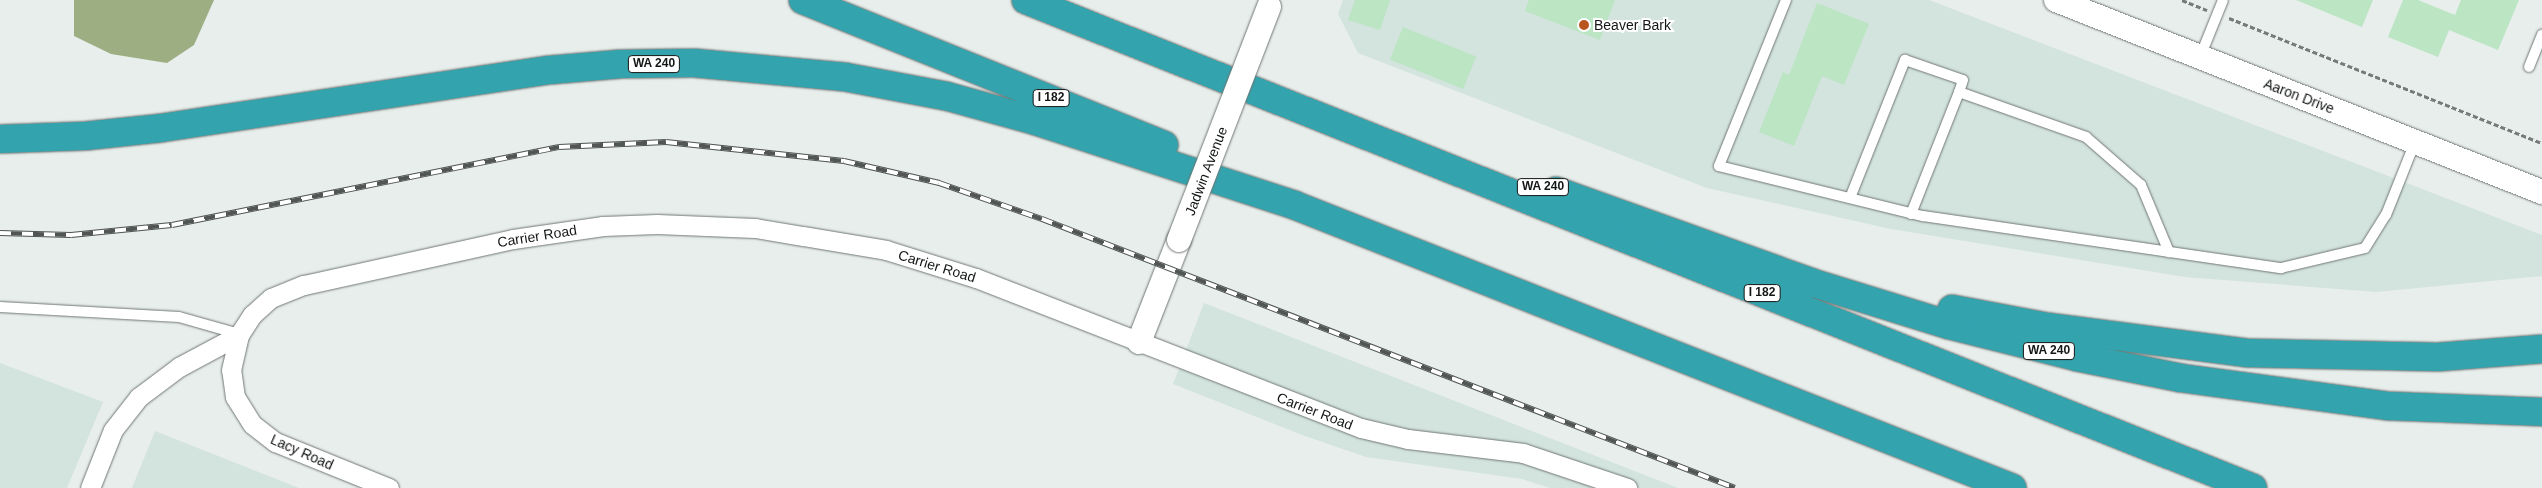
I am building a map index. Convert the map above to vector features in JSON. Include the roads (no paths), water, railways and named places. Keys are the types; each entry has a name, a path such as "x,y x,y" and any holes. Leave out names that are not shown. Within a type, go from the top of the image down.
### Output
{"highway":[{"name":"I 182","path":"803,0 1115,123 1294,205 2012,488"},
{"name":"I 182","path":"1026,0 2253,488"},
{"name":"WA 240","path":"0,139 161,128 550,70 694,63 845,77 946,96 1142,154 1294,205"},
{"name":"WA 240","path":"1270,97 1379,127 1813,283 2006,341 2181,378 2389,406 2542,412"},
{"path":"1813,283 2047,327 2248,353 2438,357 2542,349"}],"street":[{"name":"Aaron Drive","path":"2056,0 2542,192"},
{"name":"Jadwin Avenue","path":"1139,342 1271,4"},
{"name":"Carrier Road","path":"239,335 252,315 271,298 304,285 551,233 691,224 787,232 886,250 976,278 1361,428 1408,439 1523,453 1627,488"},
{"path":"90,488 113,430 139,398 179,367 239,335"},
{"name":"Lacy Road","path":"239,335 232,381 235,397 252,424 275,442 389,488"}],"lane":[{"path":"1786,0 1720,166 1911,214 2282,268 2365,248 2386,215 2415,142"},
{"path":"2200,58 2223,0"},
{"path":"2529,67 2542,35"},
{"path":"1850,198 1905,60 1963,80 1911,214"},
{"path":"1959,92 2086,137 2140,185 2169,252"},
{"path":"0,308 179,317 239,335"}],"railway":[{"path":"0,233 71,235 172,225 559,147 666,142 844,161 939,183 1042,219 1735,488"}],"place":[{"name":"Beaver Bark","path":"1584,25"}]}
